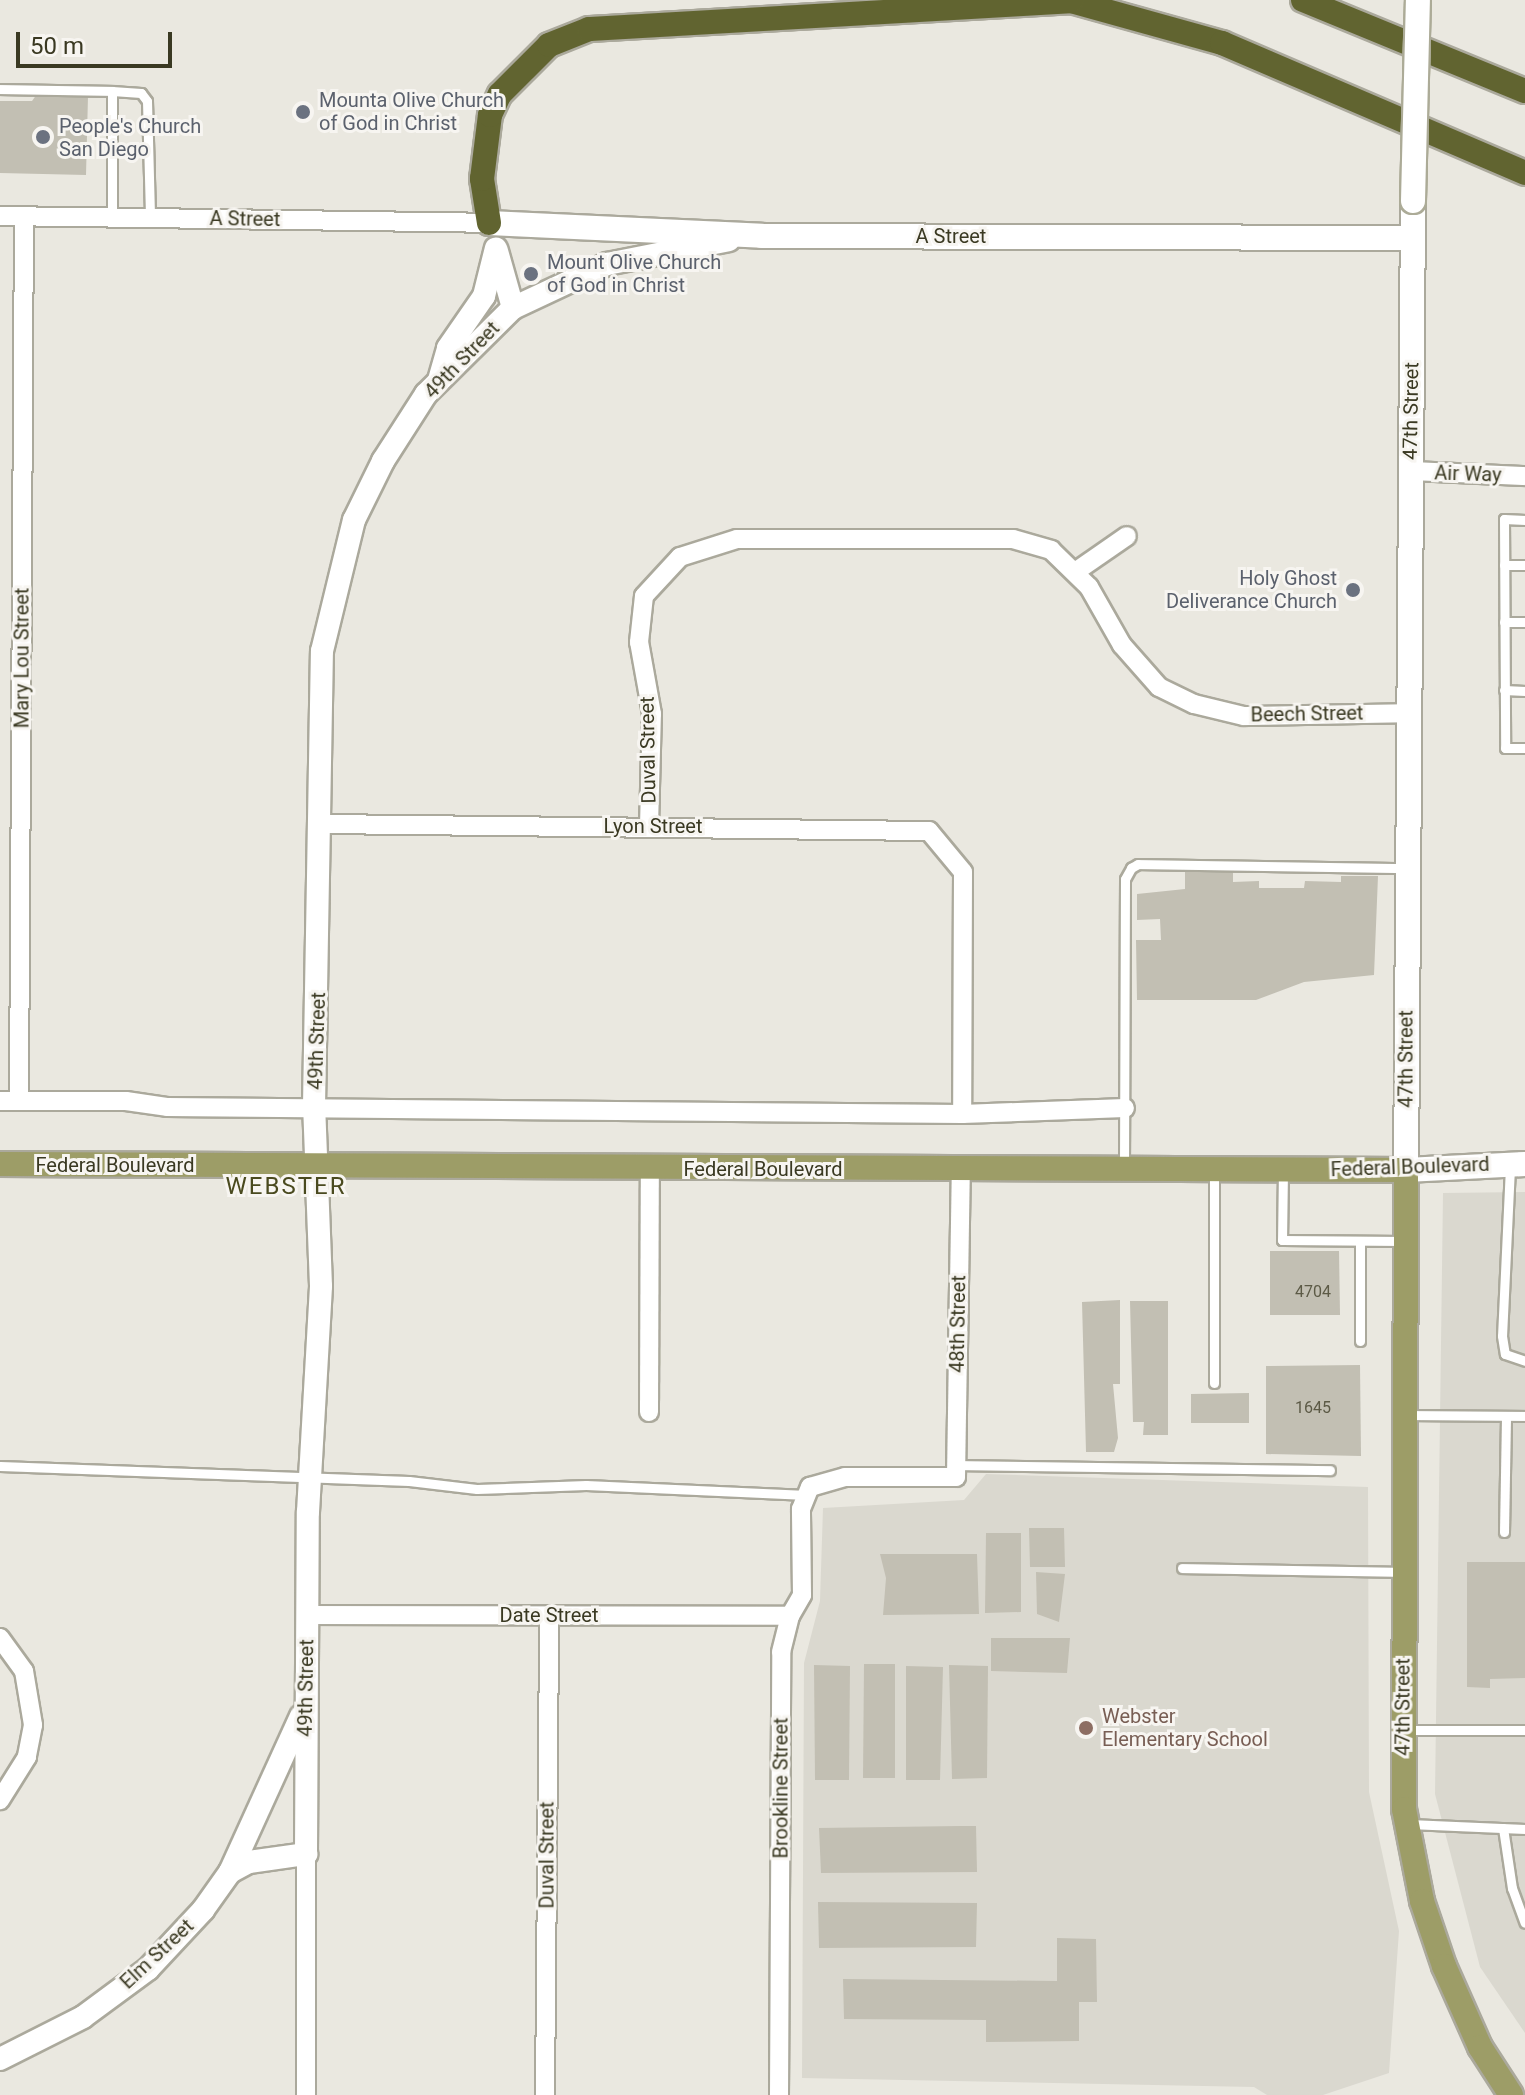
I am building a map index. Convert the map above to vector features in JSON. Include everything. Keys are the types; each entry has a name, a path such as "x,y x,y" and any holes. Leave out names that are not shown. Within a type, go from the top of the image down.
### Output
{"highway":[{"path":"489,223 482,179 490,115 500,94 549,45 589,29 1069,0 1222,43 1525,173"},
{"path":"1303,0 1525,91"}],"main road":[{"name":"47th Street","path":"1418,0 1412,238 1403,1241 1403,1730 1407,1824 1422,1901 1444,1966 1480,2047 1511,2095"},
{"name":"A Street","path":"489,223 762,236 1412,238"},
{"name":"Federal Boulevard","path":"0,1164 961,1171 1406,1170 1518,1164"}],"street":[{"name":"A Street","path":"0,216 489,223"},
{"name":"Mary Lou Street","path":"19,1101 24,216"},
{"path":"489,223 513,308"},
{"name":"49th Street","path":"306,2095 304,1709 311,1477 320,1374 314,1106 322,824 322,651 339,574 354,520 383,461 439,381 513,308 607,264 762,236"},
{"path":"439,381 448,348 484,296 496,248"},
{"name":"Air Way","path":"1410,471 1525,476"},
{"path":"1075,572 1127,536"},
{"name":"Beech Street","path":"737,539 1013,539 1051,550 1075,572 1122,645 1159,687 1194,704 1244,716 1410,713"},
{"name":"Duval Street","path":"649,826 652,714 639,642 644,596 680,557 737,539"},
{"name":"Lyon Street","path":"322,824 913,827 929,831 963,872 962,1114"},
{"path":"0,1101 962,1114 1125,1108"},
{"path":"649,1412 650,1169"},
{"name":"48th Street","path":"956,1471 961,1171"},
{"path":"808,1491 845,1477 956,1471"},
{"name":"Brookline Street","path":"779,2095 781,1652 790,1616 802,1595 801,1509 808,1491"},
{"name":"Date Street","path":"308,1615 790,1616"},
{"name":"Duval Street","path":"545,2095 549,1615"},
{"path":"0,1638 24,1671 32,1699 27,1757 0,1800"},
{"name":"Elm Street","path":"0,2059 83,2017 148,1969 203,1910 230,1872 304,1709"},
{"path":"230,1872 249,1862 306,1854"}],"lane":[{"path":"0,89 141,93 147,101 150,218"},
{"path":"112,91 112,217"},
{"path":"1525,520 1504,519 1505,748 1525,748"},
{"path":"1504,565 1525,565"},
{"path":"1504,622 1525,622"},
{"path":"1504,690 1525,691"},
{"path":"1124,1170 1125,879 1131,868 1138,864 1408,868"},
{"path":"1518,1164 1502,1336 1505,1354 1525,1361"},
{"path":"1214,1170 1214,1383"},
{"path":"1283,1170 1282,1240 1403,1241"},
{"path":"1360,1241 1360,1341"},
{"path":"1403,1415 1525,1416"},
{"path":"1504,1532 1506,1416"},
{"path":"0,1466 311,1477 477,1489 586,1485 808,1491"},
{"path":"956,1471 1330,1470"},
{"path":"1182,1568 1403,1572"},
{"path":"1403,1730 1525,1730"},
{"path":"1407,1824 1525,1829"},
{"path":"1503,1828 1512,1888 1525,1923"}],"shaded area":[{"path":"1525,1192 1525,2033 1480,1967 1435,1794 1443,1193"},
{"name":"Webster Elementary School","path":"986,1474 1368,1487 1369,1792 1399,1931 1389,2073 1323,2095 1267,2095 1254,2087 802,2078 804,1663 820,1601 823,1508 964,1500"}],"building":[{"name":"People's Church San Diego","path":"37,94 88,96 86,175 0,173 0,101 32,101"},
{"path":"1185,872 1233,872 1233,882 1259,881 1259,888 1304,888 1305,881 1341,882 1341,876 1378,876 1374,975 1304,982 1256,1000 1137,1000 1136,940 1161,940 1160,919 1137,920 1137,894 1185,889"},
{"path":"1270,1251 1339,1251 1340,1315 1270,1315"},
{"path":"1120,1300 1120,1384 1113,1384 1118,1438 1114,1452 1086,1452 1082,1302"},
{"path":"1130,1301 1168,1301 1168,1435 1143,1435 1144,1422 1133,1422"},
{"path":"1360,1365 1361,1456 1266,1454 1266,1366"},
{"path":"1249,1393 1249,1423 1191,1423 1191,1394"},
{"path":"1029,1528 1064,1528 1065,1567 1030,1567"},
{"path":"986,1533 1021,1533 1021,1612 985,1613"},
{"path":"880,1554 977,1554 979,1614 883,1615 886,1578"},
{"path":"1467,1562 1525,1562 1525,1678 1490,1679 1490,1688 1467,1687"},
{"path":"1036,1572 1065,1574 1059,1622 1037,1614"},
{"path":"991,1638 1070,1638 1067,1673 991,1671"},
{"path":"864,1664 895,1664 895,1778 863,1778"},
{"path":"814,1665 850,1666 849,1780 815,1780"},
{"path":"949,1665 988,1666 987,1778 952,1779"},
{"path":"906,1666 943,1667 940,1780 906,1780"},
{"path":"976,1826 977,1872 821,1873 819,1828"},
{"path":"818,1902 977,1903 976,1947 819,1948"},
{"path":"1057,1938 1096,1939 1097,2002 1079,2002 1079,2041 986,2042 986,2020 844,2019 843,1979 1057,1981"}],"place":[{"name":"Mounta Olive Church of God in Christ","path":"303,112"},
{"name":"People's Church San Diego","path":"43,137"},
{"name":"Mount Olive Church of God in Christ","path":"531,274"},
{"name":"Holy Ghost Deliverance Church","path":"1353,590"},
{"name":"Webster Elementary School","path":"1086,1728"}],"district":[{"name":"WEBSTER","path":"286,1187"}]}
